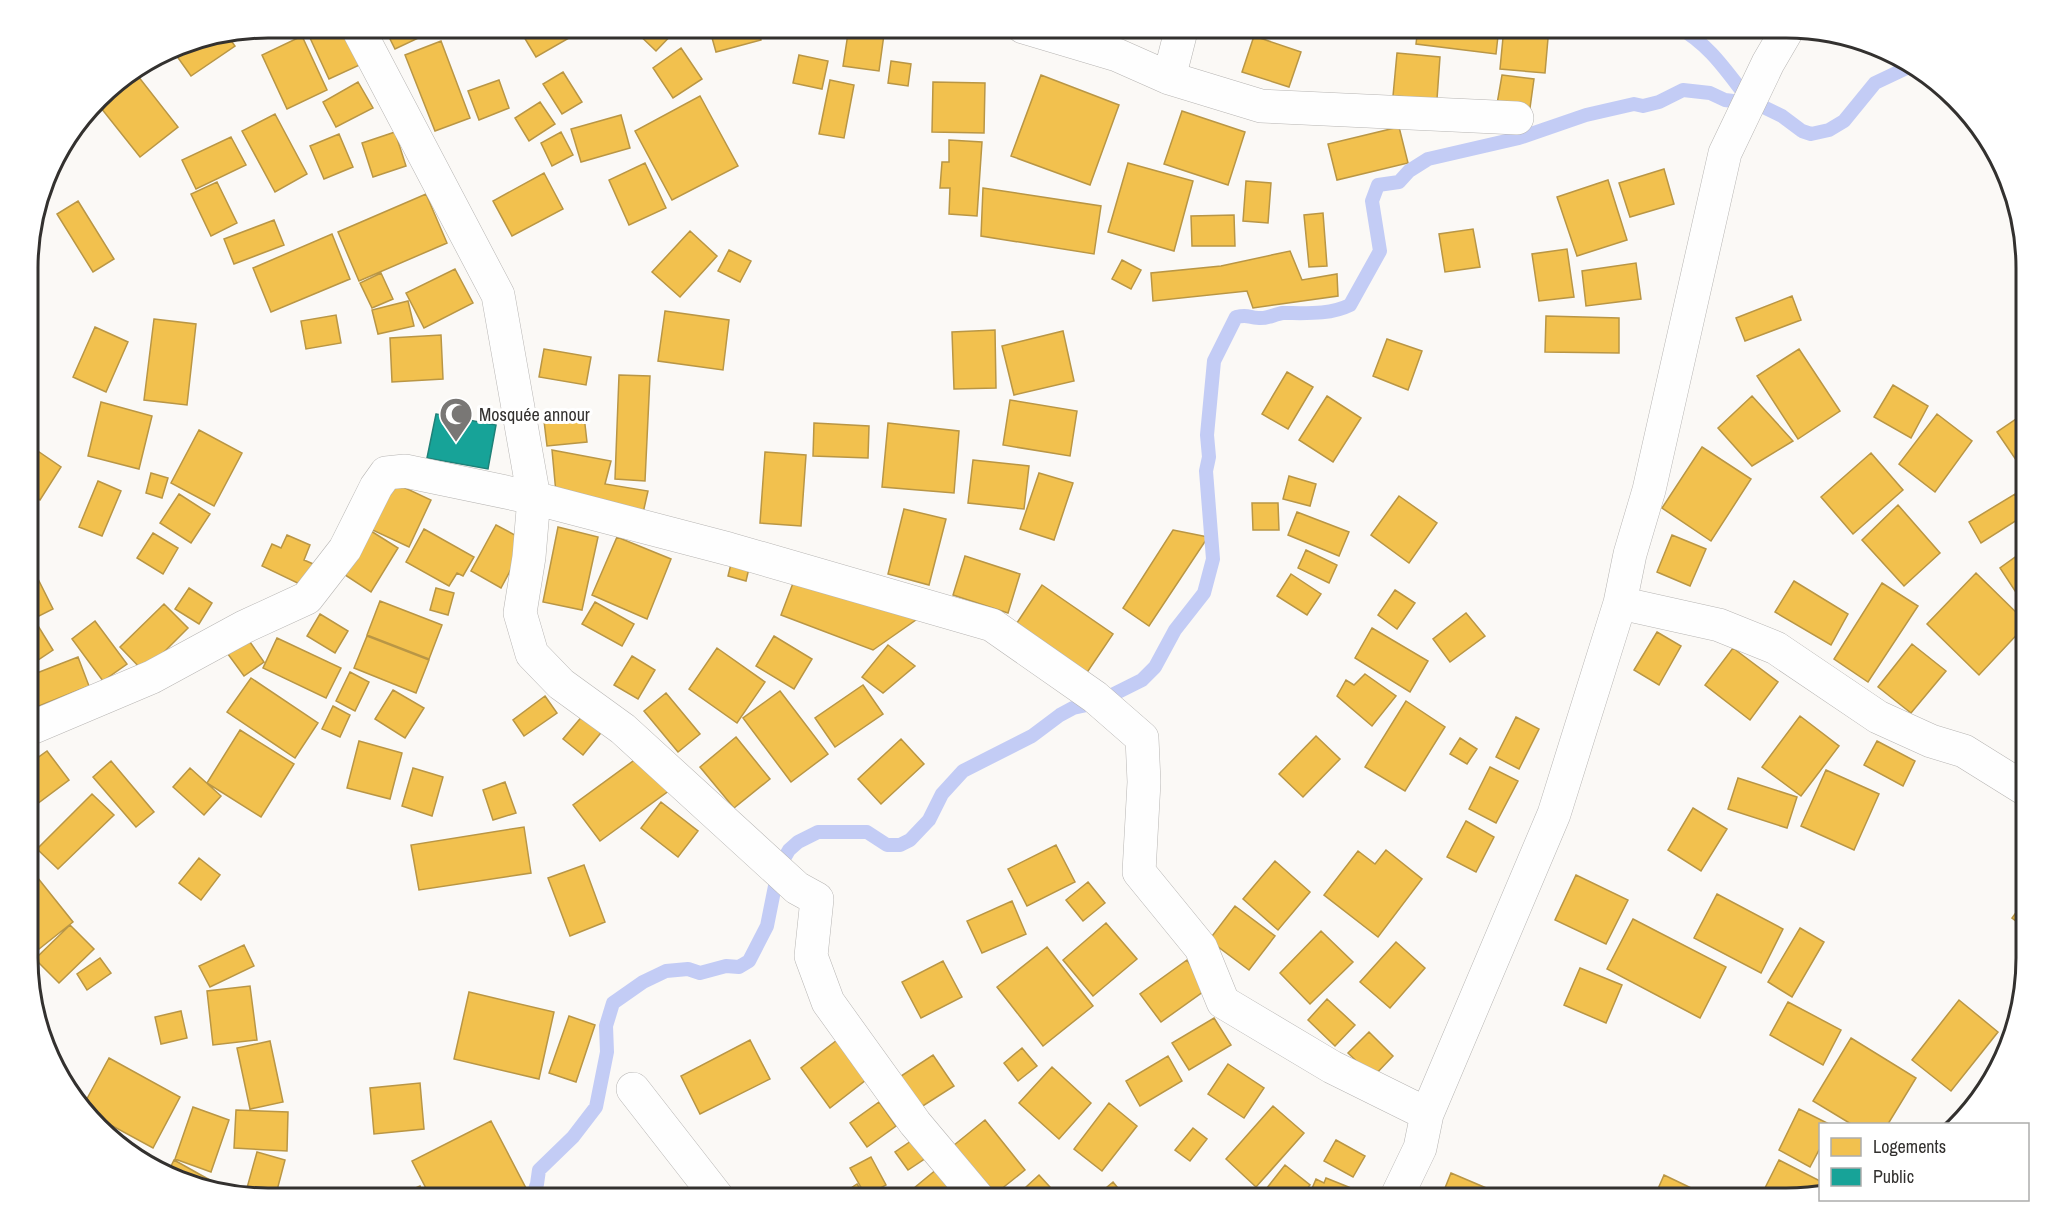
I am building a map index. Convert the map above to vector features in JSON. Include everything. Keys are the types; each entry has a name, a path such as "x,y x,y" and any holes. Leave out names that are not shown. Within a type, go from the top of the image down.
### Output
{"street":[{"path":"363,38 498,295 534,498 529,557 520,613 532,654 561,684 623,729 797,888 817,899 811,956 828,1002 915,1123 970,1188"},
{"path":"1060,38 1117,55 1169,78 1261,106 1517,118"},
{"path":"1169,78 1179,38"},
{"path":"1401,1188 1420,1148 1427,1114 1554,814 1620,603 1630,554 1649,490 1725,153 1768,63 1783,38"},
{"path":"38,725 152,677 244,627 307,598 345,549 376,487 386,473 405,471 534,498 729,549 992,624 1095,698 1142,738 1144,782 1139,872 1201,948 1223,1002 1332,1067 1427,1114"},
{"path":"1620,603 1719,625 1776,648 1878,717 1931,741 1964,751 2016,783"},
{"path":"633,1089 710,1188"}],"building: Logements":[{"path":"298,38 303,38 327,90 287,109 262,55"},
{"path":"310,38 352,38 364,63 329,79"},
{"path":"390,38 418,38 395,49"},
{"path":"525,38 569,38 536,57"},
{"path":"642,38 668,38 656,51"},
{"path":"712,38 761,38 761,40 716,52"},
{"path":"847,38 884,38 879,71 843,66"},
{"path":"1253,38 1260,38 1301,52 1289,87 1242,72"},
{"path":"1417,38 1498,38 1496,54 1416,44"},
{"path":"1503,38 1548,38 1545,73 1500,69"},
{"path":"231,40 235,46 191,76 177,56 208,45"},
{"path":"441,41 470,118 435,131 405,55"},
{"path":"681,48 702,79 673,98 653,68"},
{"path":"1397,53 1440,57 1437,99 1393,96"},
{"path":"799,55 828,61 822,89 793,83"},
{"path":"891,61 911,64 908,86 888,83"},
{"path":"563,72 582,102 562,114 543,84"},
{"path":"1041,75 1119,105 1090,185 1011,156"},
{"path":"1502,75 1534,79 1530,108 1497,104"},
{"path":"139,77 178,127 140,157 102,109"},
{"path":"499,80 509,108 479,120 468,91"},
{"path":"830,80 854,85 844,138 819,134"},
{"path":"358,82 373,108 336,127 323,102"},
{"path":"933,82 985,83 984,133 932,132"},
{"path":"700,96 738,166 672,200 635,131"},
{"path":"540,102 555,124 529,141 515,118"},
{"path":"1182,111 1245,132 1228,185 1164,164"},
{"path":"275,114 307,174 275,192 242,131"},
{"path":"621,115 630,148 581,162 571,129"},
{"path":"1399,127 1408,163 1337,180 1328,144"},
{"path":"395,132 406,166 373,177 362,143"},
{"path":"561,132 573,155 552,166 541,143"},
{"path":"339,134 353,167 324,179 310,146"},
{"path":"231,137 246,165 196,189 182,160"},
{"path":"949,140 982,142 977,216 949,214 950,188 940,188 942,162 949,162"},
{"path":"645,163 666,208 629,225 609,180"},
{"path":"1128,163 1193,181 1174,251 1108,232"},
{"path":"1664,169 1674,204 1630,217 1619,183"},
{"path":"544,173 563,209 512,236 493,201"},
{"path":"1608,180 1627,240 1577,256 1557,197"},
{"path":"1246,181 1271,183 1268,223 1243,221"},
{"path":"217,182 237,223 211,236 191,194"},
{"path":"983,188 1101,206 1094,254 981,236"},
{"path":"426,194 447,243 359,281 338,232"},
{"path":"78,201 114,259 93,272 57,214"},
{"path":"1323,213 1327,266 1309,267 1304,215"},
{"path":"1234,215 1235,246 1192,246 1191,216"},
{"path":"274,220 284,245 234,264 224,239"},
{"path":"1473,229 1480,267 1445,272 1439,234"},
{"path":"690,231 717,256 680,297 652,272"},
{"path":"332,234 350,279 271,312 253,268"},
{"path":"1567,249 1574,297 1539,301 1532,254"},
{"path":"729,250 751,261 740,282 718,271"},
{"path":"1290,251 1302,280 1337,274 1338,296 1253,308 1247,291 1153,301 1151,273 1221,266"},
{"path":"1122,260 1141,270 1131,289 1112,279"},
{"path":"1636,263 1641,299 1586,306 1582,271"},
{"path":"455,269 473,303 424,328 406,293"},
{"path":"381,273 393,299 372,308 360,283"},
{"path":"1792,296 1801,320 1745,341 1736,318"},
{"path":"408,301 414,326 378,334 372,310"},
{"path":"665,311 729,320 723,370 658,361"},
{"path":"336,315 341,343 306,349 301,321"},
{"path":"1546,316 1619,318 1619,353 1545,352"},
{"path":"154,319 196,324 187,405 144,400"},
{"path":"95,327 128,342 106,392 73,377"},
{"path":"995,330 996,388 954,389 952,332"},
{"path":"1063,331 1074,381 1014,395 1002,346"},
{"path":"441,335 443,379 392,382 390,338"},
{"path":"1387,339 1422,351 1408,390 1373,376"},
{"path":"544,349 591,357 586,385 539,377"},
{"path":"1799,349 1840,411 1798,439 1757,376"},
{"path":"1287,372 1313,387 1288,429 1262,414"},
{"path":"619,375 650,376 645,481 615,479"},
{"path":"1893,385 1928,406 1911,438 1874,417"},
{"path":"1327,396 1361,418 1333,462 1299,440"},
{"path":"1752,396 1793,441 1752,466 1718,428"},
{"path":"1010,400 1077,411 1070,456 1003,445"},
{"path":"101,402 152,416 139,469 88,456"},
{"path":"1937,414 1972,441 1935,492 1899,464"},
{"path":"584,416 587,442 547,446 544,421"},
{"path":"2016,419 2016,460 1997,432"},
{"path":"814,423 869,426 868,458 813,456"},
{"path":"888,423 959,431 954,493 882,487"},
{"path":"199,430 242,453 214,506 171,483"},
{"path":"1702,447 1751,479 1711,541 1662,508"},
{"path":"552,450 611,461 605,484 648,491 643,513 556,493"},
{"path":"38,451 61,467 40,500 38,499"},
{"path":"765,452 806,455 801,526 760,523"},
{"path":"1871,453 1903,490 1853,534 1821,497"},
{"path":"973,460 1029,466 1024,509 968,503"},
{"path":"151,473 168,478 162,498 146,493"},
{"path":"1039,473 1073,483 1054,540 1020,529"},
{"path":"1289,476 1316,484 1310,506 1283,499"},
{"path":"388,480 431,500 409,547 366,527"},
{"path":"98,481 121,491 102,536 79,527"},
{"path":"179,494 210,514 191,543 160,523"},
{"path":"2015,494 2016,521 1981,543 1969,522"},
{"path":"1399,496 1437,523 1409,563 1371,535"},
{"path":"1252,503 1278,503 1279,530 1253,530"},
{"path":"1898,505 1940,553 1904,586 1862,540"},
{"path":"904,509 946,519 929,585 888,574"},
{"path":"1297,512 1349,532 1339,556 1288,535"},
{"path":"496,525 526,541 501,588 471,571"},
{"path":"363,526 398,548 371,592 336,569"},
{"path":"558,527 598,537 582,610 543,602"},
{"path":"424,529 474,557 463,576 457,573 449,586 406,562"},
{"path":"1173,530 1208,537 1149,626 1123,608"},
{"path":"153,533 178,548 163,574 137,558"},
{"path":"287,535 310,545 304,560 318,566 308,588 262,566 272,544 281,548"},
{"path":"1672,535 1706,549 1690,586 1657,572"},
{"path":"617,537 671,559 647,619 592,595"},
{"path":"1306,550 1337,565 1329,583 1298,568"},
{"path":"965,556 1020,574 1008,613 953,595"},
{"path":"2016,556 2016,592 2000,568"},
{"path":"732,560 750,564 746,581 728,576"},
{"path":"798,570 923,615 873,650 781,615"},
{"path":"1976,573 2016,612 2016,636 1979,675 1927,624"},
{"path":"1291,574 1321,594 1307,615 1277,596"},
{"path":"38,579 53,609 38,616"},
{"path":"1794,581 1848,614 1831,645 1775,612"},
{"path":"1882,583 1918,606 1868,682 1834,659"},
{"path":"1042,585 1113,634 1086,674 1015,626"},
{"path":"189,588 212,603 199,624 175,609"},
{"path":"436,588 454,593 448,615 430,610"},
{"path":"1395,590 1415,603 1397,629 1378,615"},
{"path":"380,601 442,625 429,659 367,635"},
{"path":"595,602 634,624 622,646 582,624"},
{"path":"164,604 188,628 144,672 120,647"},
{"path":"1466,613 1485,636 1450,662 1433,639"},
{"path":"320,614 348,631 335,653 307,636"},
{"path":"95,621 127,664 103,681 72,639"},
{"path":"38,626 53,650 38,660"},
{"path":"1372,628 1428,661 1410,692 1355,658"},
{"path":"243,632 264,662 244,676 222,646"},
{"path":"1657,632 1681,646 1659,685 1634,670"},
{"path":"367,636 429,660 416,693 354,668"},
{"path":"774,636 812,659 794,689 756,666"},
{"path":"277,638 341,668 326,698 263,668"},
{"path":"1912,644 1946,671 1911,713 1878,687"},
{"path":"888,645 915,666 883,693 862,677"},
{"path":"717,648 765,682 737,723 689,689"},
{"path":"1733,648 1778,682 1750,720 1705,685"},
{"path":"632,656 655,670 638,699 614,685"},
{"path":"78,657 89,686 38,706 38,673"},
{"path":"350,672 369,682 355,711 336,701"},
{"path":"1365,674 1396,696 1372,726 1337,696 1346,680 1354,685"},
{"path":"251,678 318,723 295,758 227,712"},
{"path":"863,685 883,714 835,747 815,718"},
{"path":"393,690 424,708 405,738 375,719"},
{"path":"780,691 828,754 791,782 743,718"},
{"path":"666,693 700,734 678,752 644,711"},
{"path":"545,696 557,713 524,736 513,720"},
{"path":"1406,701 1445,727 1405,791 1365,767"},
{"path":"333,706 350,715 340,737 322,729"},
{"path":"589,708 608,724 583,755 563,739"},
{"path":"1800,716 1839,746 1801,796 1762,767"},
{"path":"1516,717 1539,729 1519,769 1496,757"},
{"path":"240,730 294,764 261,817 207,783"},
{"path":"1316,736 1340,759 1303,797 1279,774"},
{"path":"736,737 770,779 734,808 700,767"},
{"path":"1460,738 1477,749 1467,764 1450,754"},
{"path":"901,739 924,764 881,804 858,779"},
{"path":"359,741 402,753 390,799 347,788"},
{"path":"1877,741 1915,761 1903,786 1864,765"},
{"path":"47,751 69,780 38,803 38,758"},
{"path":"644,753 670,790 600,841 573,805"},
{"path":"111,761 154,812 136,827 93,777"},
{"path":"1490,767 1518,781 1496,823 1469,809"},
{"path":"190,768 221,796 204,815 173,787"},
{"path":"413,768 443,777 432,816 402,806"},
{"path":"1826,770 1879,794 1854,850 1801,826"},
{"path":"1738,778 1797,797 1787,828 1728,809"},
{"path":"505,782 516,813 493,820 483,790"},
{"path":"92,794 114,815 58,869 38,848"},
{"path":"661,802 698,831 678,857 641,828"},
{"path":"1693,808 1727,829 1701,871 1668,850"},
{"path":"1466,821 1494,837 1476,872 1447,857"},
{"path":"524,827 531,873 419,890 411,845"},
{"path":"1056,845 1075,882 1027,906 1008,869"},
{"path":"1386,850 1422,879 1378,937 1324,895 1358,851 1375,864"},
{"path":"199,858 220,875 201,900 179,883"},
{"path":"1275,861 1310,892 1278,930 1243,899"},
{"path":"584,865 605,922 570,936 548,878"},
{"path":"1576,875 1628,900 1606,944 1555,920"},
{"path":"38,878 73,922 38,950"},
{"path":"1088,882 1105,903 1083,921 1066,900"},
{"path":"1717,894 1783,929 1761,973 1694,938"},
{"path":"1012,901 1026,934 982,953 967,921"},
{"path":"1235,906 1275,936 1249,970 1209,940"},
{"path":"1633,919 1726,967 1700,1018 1607,969"},
{"path":"1106,923 1137,959 1093,996 1063,960"},
{"path":"70,925 94,949 59,983 38,962 38,956"},
{"path":"1800,928 1824,942 1792,997 1768,982"},
{"path":"1321,931 1353,962 1310,1004 1280,973"},
{"path":"1396,942 1425,968 1390,1008 1360,982"},
{"path":"244,945 254,966 210,987 199,966"},
{"path":"1047,947 1093,1006 1043,1046 997,987"},
{"path":"100,958 111,973 87,990 77,974"},
{"path":"1187,960 1207,989 1161,1022 1140,994"},
{"path":"943,961 962,997 921,1018 902,982"},
{"path":"1580,968 1622,985 1606,1023 1564,1005"},
{"path":"250,986 257,1040 213,1045 207,991"},
{"path":"469,992 554,1012 539,1079 454,1059"},
{"path":"1327,999 1355,1025 1335,1046 1308,1020"},
{"path":"1959,1000 1998,1032 1951,1091 1912,1060"},
{"path":"1788,1002 1841,1030 1823,1065 1770,1035"},
{"path":"181,1011 187,1038 161,1044 155,1017"},
{"path":"569,1016 595,1025 576,1082 549,1073"},
{"path":"1214,1018 1231,1045 1189,1070 1172,1043"},
{"path":"1369,1032 1393,1056 1373,1077 1348,1053"},
{"path":"841,1037 871,1076 830,1108 801,1068"},
{"path":"1851,1038 1916,1078 1889,1123 1849,1123 1813,1101"},
{"path":"750,1040 770,1079 700,1114 681,1076"},
{"path":"270,1041 283,1102 250,1109 237,1048"},
{"path":"1022,1048 1037,1066 1018,1081 1004,1063"},
{"path":"933,1055 954,1086 915,1111 895,1080"},
{"path":"1168,1056 1182,1081 1140,1106 1126,1081"},
{"path":"109,1058 180,1097 153,1148 110,1125 86,1100"},
{"path":"1228,1064 1264,1088 1244,1118 1208,1094"},
{"path":"1052,1067 1091,1103 1059,1139 1019,1103"},
{"path":"420,1083 424,1129 374,1134 370,1088"},
{"path":"879,1102 896,1126 867,1147 850,1123"},
{"path":"1109,1103 1137,1126 1102,1171 1074,1149"},
{"path":"1273,1106 1304,1133 1256,1187 1226,1159"},
{"path":"193,1107 229,1120 211,1172 175,1159"},
{"path":"1799,1109 1827,1123 1819,1123 1819,1150 1810,1167 1779,1150"},
{"path":"236,1110 288,1112 287,1151 234,1148"},
{"path":"985,1120 1025,1170 1002,1188 981,1188 948,1150"},
{"path":"491,1121 526,1188 426,1188 412,1161"},
{"path":"1193,1128 1207,1139 1190,1161 1175,1150"},
{"path":"914,1139 926,1158 908,1170 895,1152"},
{"path":"1336,1140 1365,1156 1353,1177 1324,1161"},
{"path":"257,1152 285,1160 278,1188 247,1187"},
{"path":"871,1157 886,1185 881,1188 861,1188 850,1168"},
{"path":"174,1160 211,1181 179,1170 171,1166"},
{"path":"1779,1160 1819,1180 1819,1185 1816,1186 1765,1188"},
{"path":"943,1164 963,1188 914,1188"},
{"path":"1285,1165 1310,1185 1308,1188 1267,1188"},
{"path":"1451,1173 1486,1188 1445,1188"},
{"path":"1039,1175 1051,1188 1025,1188"},
{"path":"1664,1175 1691,1188 1658,1188"},
{"path":"1326,1178 1351,1188 1312,1188 1316,1179 1324,1183"},
{"path":"1113,1182 1118,1188 1106,1188"}],"building: Public":[{"path":"436,414 496,425 488,469 427,458"}],"waterway":[{"path":"1695,38 1725,69 1749,100"},
{"path":"536,1188 539,1170 573,1137 596,1107 607,1052 606,1026 613,1003 643,982 666,971 688,969 700,973 726,966 739,967 749,961 767,926 775,886 775,874 789,850 798,842 818,832 867,832 887,845 900,845 910,840 929,820 942,794 963,771 1032,736 1073,708 1096,703 1142,680 1155,667 1175,630 1204,593 1213,559 1206,471 1209,457 1207,435 1214,361 1236,317 1262,318 1283,313 1326,312 1350,305 1380,251 1372,201 1378,185 1399,182 1409,171 1428,159 1519,138 1586,115 1634,104 1643,106 1659,102 1683,90 1710,93 1725,100 1741,102 1749,100 1782,116 1802,131 1811,134 1829,130 1844,121 1875,83 1903,70"}],"place":[{"name":"Mosquée annour","path":"456,443"}]}
